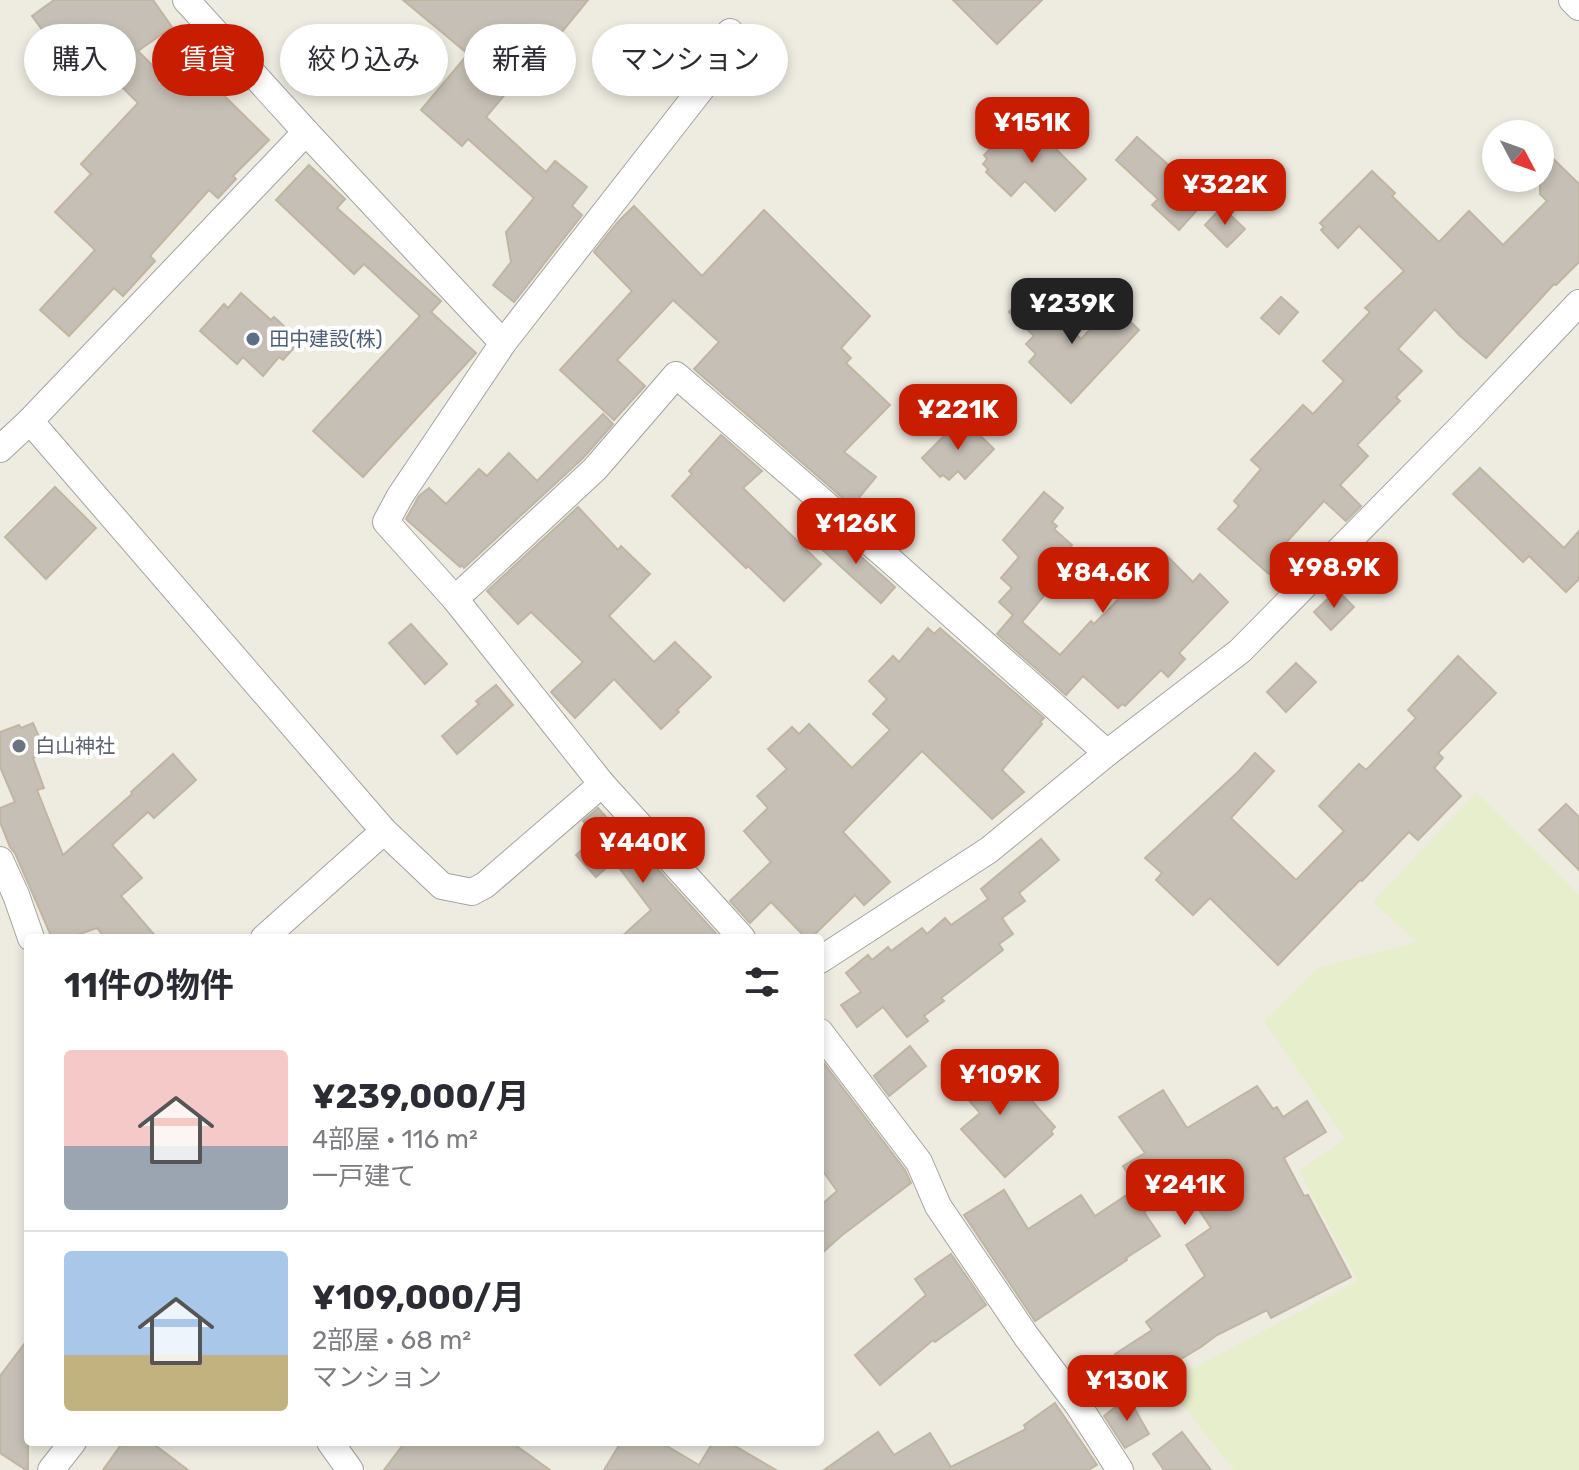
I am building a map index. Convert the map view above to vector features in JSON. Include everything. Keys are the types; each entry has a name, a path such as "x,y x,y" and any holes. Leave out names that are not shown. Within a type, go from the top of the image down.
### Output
{"street":[{"path":"186,0 503,343"},
{"path":"1572,0 1579,7"},
{"path":"696,96 503,343 400,496 386,522 455,599 602,784 738,934"},
{"path":"0,449 306,132"},
{"path":"824,957 989,850 1107,753 1240,651 1579,303"},
{"path":"455,599 595,469 676,375 1107,753"},
{"path":"30,421 384,831 442,886 472,892 485,885 602,784"},
{"path":"268,934 384,831"},
{"path":"0,860 30,934"},
{"path":"824,1037 919,1162 938,1206 1120,1470"},
{"path":"51,1470 70,1446"},
{"path":"333,1446 350,1470"}],"green space":[{"path":"1476,792 1579,895 1579,1470 1234,1470 1165,1383 1358,1281 1299,1171 1345,1139 1264,1021 1317,968 1417,942 1373,902"}],"building":[{"path":"54,0 153,0 170,24 152,24 152,41 138,51 152,65 152,96 224,96 269,140 233,176 236,179 218,198 209,190 150,256 155,261 123,296 114,288 69,336 40,310 95,250 55,212 91,174 81,164 138,103 131,96 136,96 136,24 38,24 32,16"},
{"path":"403,0 588,0 568,24 464,24 464,51 448,37 448,24 432,24"},
{"path":"953,0 1042,0 997,44"},
{"path":"464,59 464,96 504,96 486,117 546,172 555,161 587,187 572,206 582,215 514,302 493,285 511,262 506,232 534,198 468,139 462,146 421,110 433,96 448,96 448,78"},
{"path":"1029,118 1086,179 1055,211 1025,181 1011,196 986,172 988,169 983,164 987,159 984,155 1010,129 1014,132"},
{"path":"1137,137 1207,199 1179,230 1152,205 1158,199 1116,160"},
{"path":"1554,160 1579,184 1579,262 1554,284 1486,358 1435,309 1398,349 1422,371 1396,397 1400,401 1357,445 1368,456 1340,485 1361,506 1346,521 1324,501 1283,546 1289,551 1269,574 1218,529 1239,506 1234,501 1261,469 1251,460 1303,405 1313,414 1344,381 1323,361 1370,312 1365,308 1404,271 1359,226 1338,248 1321,230 1324,227 1320,223 1372,171 1395,193 1392,196 1439,242 1469,211 1503,245 1547,201 1540,194 1554,192"},
{"path":"309,165 345,199 337,208 441,301 431,312 476,353 363,477 313,431 420,316 364,264 354,274 276,200"},
{"path":"634,206 702,276 764,210 870,316 841,348 851,358 846,363 890,405 844,452 876,477 852,506 694,369 719,342 673,300 617,360 645,386 614,420 560,370 632,291 594,252"},
{"path":"1222,207 1245,229 1227,247 1205,225"},
{"path":"241,293 300,341 283,360 279,357 263,376 243,357 237,364 200,331 224,304 228,308"},
{"path":"1026,294 1062,327 1065,324 1081,339 1113,305 1139,330 1071,403 1029,362 1036,354 1026,344 1034,336 1009,312"},
{"path":"1281,297 1298,312 1279,334 1261,318"},
{"path":"603,414 613,424 583,458 464,568 406,519 419,496 429,488 446,504 479,469 487,476 509,453 537,481"},
{"path":"962,418 994,449 965,479 958,471 949,480 943,475 940,477 922,458"},
{"path":"721,435 762,471 743,488 821,564 784,601 672,496 692,474 689,471"},
{"path":"1480,468 1564,548 1579,531 1579,579 1566,592 1529,556 1523,562 1453,494"},
{"path":"55,487 96,528 46,579 5,537"},
{"path":"1044,492 1063,508 1052,522 1057,526 1054,529 1072,545 1056,568 1063,573 1022,622 1060,655 1091,621 1094,624 1164,553 1193,582 1200,574 1228,602 1179,653 1185,659 1168,677 1161,670 1125,706 1122,704 1118,708 1083,676 1066,695 997,634 1013,615 999,602 1012,588 1001,578 1019,557 1003,540"},
{"path":"578,507 618,550 621,546 650,574 609,616 654,662 675,642 711,677 661,729 614,679 575,718 551,692 583,662 531,612 518,624 487,591"},
{"path":"830,529 895,587 881,603 816,544"},
{"path":"1337,590 1354,607 1331,630 1314,612"},
{"path":"411,624 447,664 425,684 389,643"},
{"path":"928,628 934,634 940,628 1044,718 1002,770 1024,792 992,819 922,751 843,832 890,882 864,905 855,895 815,934 802,934 771,902 750,923 730,901 771,862 744,831 768,808 757,796 787,769 768,749 792,727 799,734 809,724 852,768 890,730 873,714 887,699 869,681 893,656 899,662"},
{"path":"1458,656 1496,693 1438,753 1443,758 1434,768 1461,796 1418,840 1409,832 1278,965 1210,898 1193,915 1156,880 1162,873 1145,858 1255,753 1274,771 1231,818 1296,880 1344,831 1319,806 1359,764 1366,770 1416,718 1408,710"},
{"path":"1296,663 1316,682 1286,712 1267,692"},
{"path":"496,685 513,705 457,754 442,736"},
{"path":"33,723 46,753 33,758 44,788 37,790 63,855 173,754 196,780 154,818 148,812 112,845 142,878 121,896 154,934 102,934 97,928 80,934 50,934 0,822 0,808 15,802 0,767 0,732 19,725 21,728"},
{"path":"1566,804 1579,817 1579,870 1539,830"},
{"path":"598,808 716,934 624,934 651,910 614,861 596,877 576,855 596,837 583,821"},
{"path":"1041,839 1059,860 1019,893 1025,901 1002,918 1013,934 999,944 1003,950 941,998 944,1001 924,1016 928,1021 907,1037 883,1007 857,1027 841,1005 861,992 846,973 868,955 872,960 888,947 891,951 922,928 927,934 945,918 951,925 988,899 981,889"},
{"path":"910,1046 926,1066 889,1096 874,1076"},
{"path":"968,1052 1005,1093 1016,1083 1055,1127 1051,1131 1053,1134 1005,1177 961,1129 980,1113 945,1073"},
{"path":"824,1063 905,1170 911,1183 824,1251 824,1202 837,1191 824,1173"},
{"path":"1257,1086 1273,1109 1277,1107 1283,1117 1307,1101 1326,1132 1284,1158 1304,1196 1308,1195 1351,1277 1271,1318 1267,1310 1217,1335 1134,1387 1115,1354 1152,1330 1146,1322 1205,1276 1186,1245 1211,1228 1184,1187 1144,1212 1160,1236 1035,1321 964,1215 1004,1190 1028,1229 1081,1195 1095,1216 1137,1188 1123,1166 1145,1153 1119,1117 1163,1090 1187,1128"},
{"path":"951,1254 986,1305 935,1342 933,1340 880,1385 855,1355 926,1295 915,1279"},
{"path":"24,1344 24,1446 28,1446 28,1470 0,1453 0,1376"},
{"path":"1128,1397 1149,1434 1125,1448 1104,1416"},
{"path":"1055,1403 1097,1465 1088,1470 824,1470 878,1432 894,1455 930,1433 951,1467 1026,1429 1024,1425"},
{"path":"1182,1432 1211,1470 1164,1470 1153,1454"},
{"path":"120,1446 156,1446 188,1470 103,1470"},
{"path":"402,1446 517,1446 550,1470 384,1470"},
{"path":"619,1446 667,1446 699,1465 711,1446 735,1446 776,1470 604,1470"}],"place":[{"name":"田中建設(株)","path":"253,339"},
{"name":"白山神社","path":"19,746"}]}
